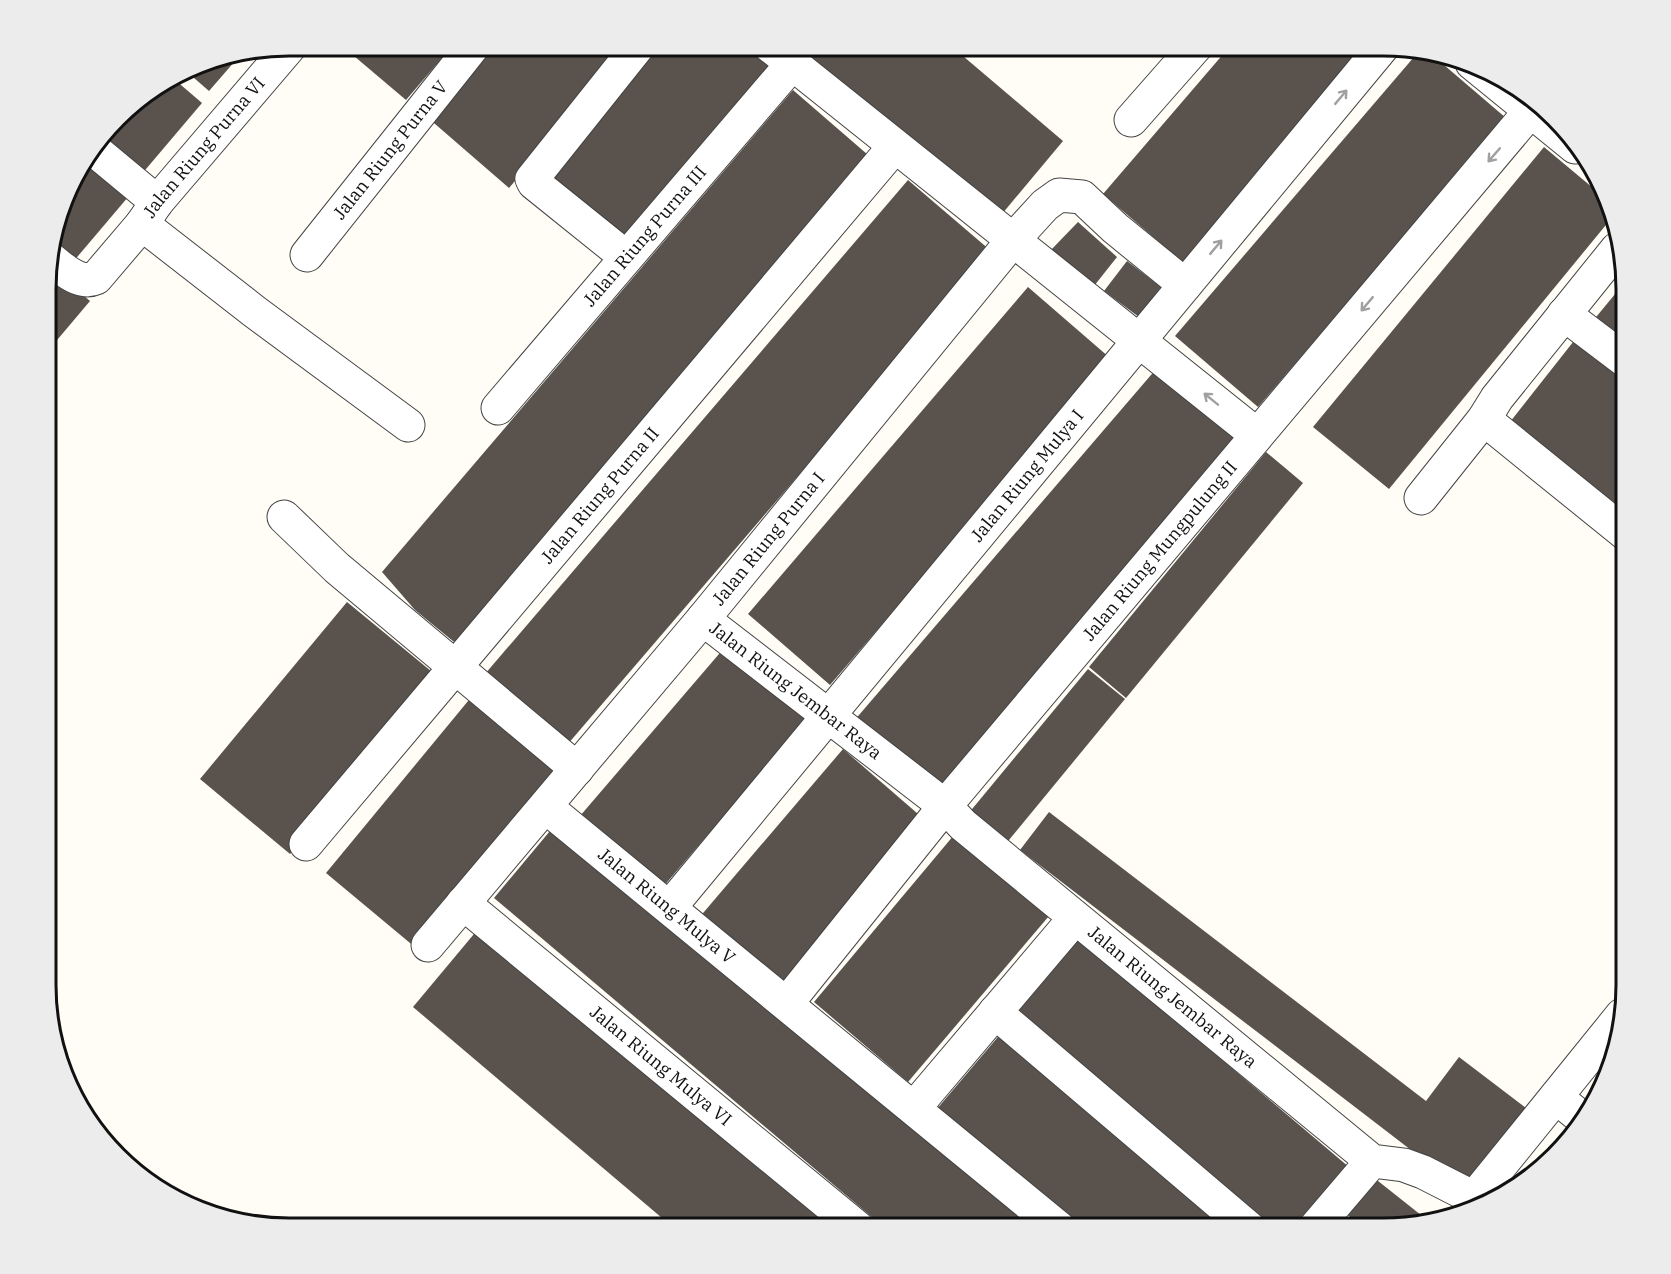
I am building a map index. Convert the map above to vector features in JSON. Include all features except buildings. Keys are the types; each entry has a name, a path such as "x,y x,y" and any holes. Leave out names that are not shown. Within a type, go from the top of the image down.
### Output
{"street":[{"name":"Jalan Riung Purna VI","path":"57,263 72,275 90,281 101,274 149,213 282,56"},
{"name":"Jalan Riung Purna V","path":"307,255 465,56"},
{"path":"626,257 534,183 532,179 630,56"},
{"name":"Jalan Riung Purna III","path":"498,408 626,257 779,56"},
{"path":"783,56 1257,435"},
{"path":"1131,120 1187,56"},
{"name":"Jalan Riung Mulya I","path":"670,907 1375,56"},
{"name":"Jalan Riung Mungpulung II","path":"788,1003 945,806 1532,110"},
{"name":"Jalan Riung Purna II","path":"306,844 895,146"},
{"path":"98,154 149,213 255,312 408,425"},
{"name":"Jalan Riung Purna I","path":"428,945 703,620 1013,240 1045,205 1059,195 1082,197 1115,228 1185,285"},
{"path":"1421,498 1484,419 1497,398 1613,254"},
{"path":"1564,314 1616,353"},
{"path":"1484,419 1616,526"},
{"path":"284,517 337,568 577,769"},
{"name":"Jalan Riung Jembar Raya","path":"703,620 945,806 963,825 1372,1161"},
{"name":"Jalan Riung Mulya V","path":"546,807 788,1003 1047,1218"},
{"name":"Jalan Riung Mulya VI","path":"463,903 846,1218"},
{"path":"914,1108 1075,918"},
{"path":"995,1012 1237,1218"},
{"path":"1482,1197 1556,1097 1611,1029"},
{"path":"1556,1097 1577,1114"},
{"path":"1323,1218 1372,1161 1404,1165 1423,1172 1474,1200"}]}
